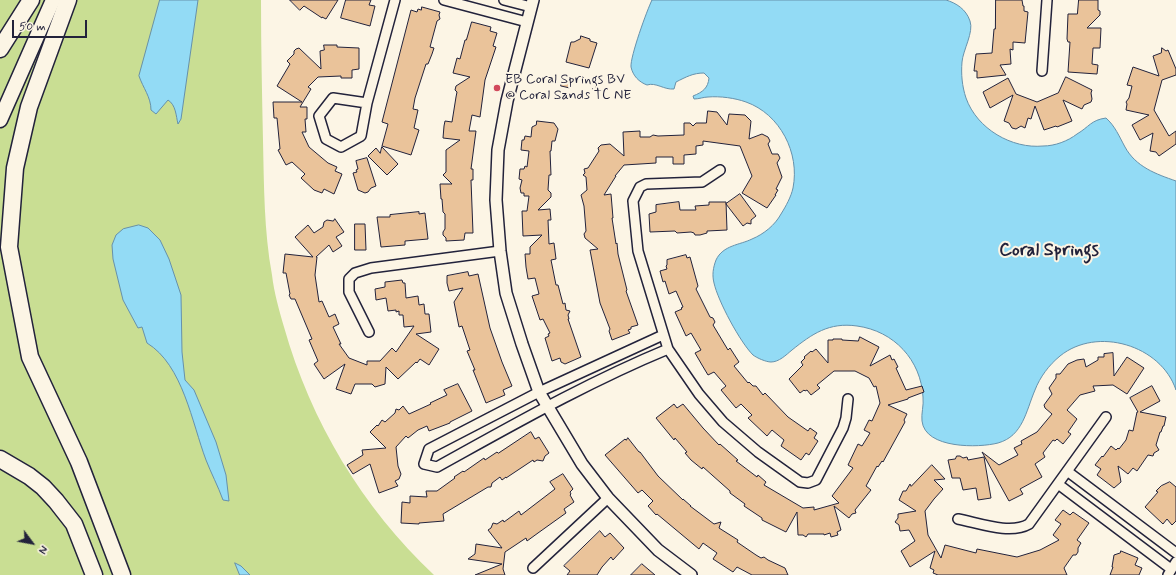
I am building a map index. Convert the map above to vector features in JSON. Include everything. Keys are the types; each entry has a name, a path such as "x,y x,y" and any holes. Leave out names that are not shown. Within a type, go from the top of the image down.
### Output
{"highway":[{"path":"0,49 31,0"},
{"path":"68,0 29,107 15,168 8,247 30,357 79,462 122,575"},
{"path":"0,459 29,476 43,487 56,501 74,524 94,575"}],"main road":[{"path":"0,97 44,0"},
{"path":"0,120 53,0"}],"street":[{"path":"367,102 333,98 319,116 326,139 341,147 362,136 367,102 395,0"},
{"path":"444,0 527,22"},
{"path":"504,0 532,4 507,101 498,150 496,200 500,251 506,293 522,344 539,392 582,464 608,498 658,550 691,575"},
{"path":"1042,71 1047,0"},
{"path":"720,170 702,182 646,184 640,187 633,201 638,251 668,349 699,394 723,422 758,452 800,482 808,483 816,480 843,428 846,418 848,399"},
{"path":"369,332 349,292 349,279 355,273 371,268 500,251"},
{"path":"663,335 539,392 430,449 424,464 437,467 547,406 668,349"},
{"path":"958,519 1008,529 1024,528 1030,524 1106,417"},
{"path":"1067,471 1176,553"},
{"path":"1058,484 1172,569"},
{"path":"533,568 608,498"}],"green space":[{"path":"0,0 261,0 266,225 274,288 284,327 295,362 309,396 324,429 342,461 362,492 384,521 408,549 434,575 0,575"}],"water":[{"path":"160,0 198,0 181,119 178,124 173,105 168,100 156,114 151,110 151,105 139,76"},
{"path":"652,0 946,0 960,7 966,13 971,25 962,62 962,76 966,98 978,119 987,128 997,135 1019,144 1048,146 1065,141 1093,122 1106,118 1135,160 1147,169 1176,181 1176,390 1168,374 1157,361 1142,352 1126,345 1109,342 1092,342 1075,347 1060,356 1049,367 1037,385 1026,414 1013,435 998,443 979,446 966,446 942,442 932,437 925,430 922,421 923,397 917,371 903,350 894,341 883,334 857,326 838,326 822,330 814,334 777,361 771,362 759,359 753,355 736,331 720,300 713,280 713,274 716,260 723,251 727,248 761,235 779,218 793,188 793,161 790,149 785,136 778,125 758,108 737,99 706,97 694,99 693,96 700,93 706,87 709,78 704,73 686,77 676,82 674,89 654,84 647,85 637,78 633,73 631,62 646,13"},
{"path":"139,225 148,228 160,240 169,259 181,295 182,352 185,380 194,390 216,442 226,475 229,501 223,500 208,465 185,396 178,380 169,365 159,353 147,343 142,327 138,328 123,300 113,259 112,245 116,235 123,229"},
{"path":"235,563 241,566 250,575 240,575"}],"building":[{"path":"290,0 338,0 326,19 304,6 300,10"},
{"path":"346,0 371,0 369,5 375,6 370,26 341,18"},
{"path":"996,0 1022,0 1024,11 1028,12 1025,43 1013,42 1013,50 1010,49 1011,64 1000,65 1006,75 977,78 977,71 974,71 976,54 992,53"},
{"path":"1079,0 1098,0 1098,10 1100,11 1100,15 1087,28 1101,28 1100,48 1093,48 1092,64 1098,65 1097,74 1068,72 1070,42 1068,42 1067,39 1068,14 1077,14"},
{"path":"422,7 440,12 440,19 437,21 430,47 434,48 428,64 426,64 415,98 413,109 418,110 414,128 419,130 411,155 382,146 388,124 382,122 411,10 417,12 418,9 421,10"},
{"path":"472,22 491,27 490,31 497,33 493,46 496,47 485,80 480,117 472,115 469,131 476,131 471,169 473,169 473,180 471,180 473,233 465,233 464,240 446,241 446,238 443,235 445,229 445,214 443,212 440,184 452,184 443,175 446,172 446,150 460,140 443,138 444,126 445,121 452,122 457,92 455,90 456,86 470,77 453,73 457,58 460,59"},
{"path":"581,36 597,43 589,68 566,62 571,42 580,39"},
{"path":"324,45 359,48 359,69 352,70 352,78 341,78 341,76 318,77 308,87 311,89 300,107 307,107 307,119 305,119 306,132 302,132 309,147 328,163 337,167 335,171 342,174 334,194 324,189 322,193 314,190 301,178 305,174 292,162 286,165 278,150 280,149 277,118 274,118 273,102 302,102 277,86 290,64 287,61 294,54 294,51 299,48 321,69 320,51 324,50"},
{"path":"1162,48 1166,51 1168,50 1176,69 1176,75 1162,80 1154,110 1169,136 1176,131 1176,144 1159,156 1156,152 1150,151 1153,133 1140,140 1132,125 1149,115 1126,110 1126,102 1129,98 1132,86 1127,85 1133,67 1159,76 1153,56 1161,53"},
{"path":"1066,77 1092,90 1091,102 1084,105 1082,109 1063,100 1072,121 1044,130 1035,106 1031,119 1028,118 1025,128 1021,126 1016,129 1012,128 1009,123 1004,121 1013,95 990,108 983,92 1008,78 1016,94 1037,102 1058,93"},
{"path":"563,78 572,81 570,88 561,86"},
{"path":"708,111 717,112 727,125 729,114 745,115 751,121 749,139 762,134 768,137 770,141 768,144 772,154 778,154 780,158 777,163 782,177 776,189 778,190 776,195 767,208 742,193 752,176 740,146 703,141 703,145 696,146 696,154 684,155 684,164 673,164 673,157 656,157 656,163 624,165 615,176 604,195 611,194 612,218 618,254 626,291 638,325 631,327 631,329 628,330 630,333 612,340 609,331 610,329 600,303 590,250 598,249 585,238 584,234 586,231 584,206 581,195 587,190 586,177 583,175 585,173 584,169 588,168 599,151 598,148 601,145 610,144 624,156 623,132 640,131 640,137 650,137 653,135 684,135 684,123 690,123 693,126 696,123 706,123"},
{"path":"537,121 554,123 558,129 555,141 552,141 550,151 551,175 549,175 548,190 551,193 551,197 538,210 550,209 551,220 548,220 549,244 554,243 556,259 551,260 556,285 558,285 566,310 570,311 568,319 581,357 565,364 561,362 560,358 552,361 545,338 549,336 548,334 550,333 543,319 540,320 532,296 539,294 535,278 528,279 526,267 525,254 530,254 530,247 542,235 523,236 522,211 527,211 529,196 524,196 524,193 521,193 520,188 522,180 519,179 520,169 524,169 525,166 527,167 529,151 521,150 522,140 524,140 525,136 531,137 532,127 536,125"},
{"path":"382,147 398,164 387,175 368,156 376,148 380,153"},
{"path":"367,158 376,186 365,193 358,190 353,173 357,172 356,170 358,169 356,161"},
{"path":"740,194 756,216 751,220 751,224 747,223 743,226 726,204"},
{"path":"679,202 680,210 696,210 695,206 709,205 709,202 726,202 727,230 707,231 707,233 700,235 695,235 691,232 677,233 675,231 650,232 649,214 656,212 656,205"},
{"path":"419,212 419,214 425,213 428,239 405,241 405,245 381,247 377,217 390,217 390,215"},
{"path":"335,219 344,232 336,237 342,246 333,252 329,245 316,257 315,275 319,302 322,301 329,317 335,314 339,324 333,327 341,344 339,344 349,358 367,365 367,361 380,361 392,348 396,352 414,326 404,327 403,315 399,315 399,311 388,311 386,298 376,300 375,289 385,287 385,282 402,280 403,283 405,283 406,298 418,296 419,305 424,304 425,314 429,314 431,332 416,334 439,349 429,365 420,359 398,379 386,367 385,384 375,387 372,384 355,384 351,394 336,389 345,364 324,379 314,364 318,361 309,340 312,339 295,299 291,299 289,295 286,273 283,273 285,254 313,257 295,237 308,225 314,233 323,227 324,222 327,220 333,221"},
{"path":"355,224 365,224 366,250 355,250"},
{"path":"686,255 687,258 690,257 698,286 696,289 710,317 713,318 715,322 713,325 728,350 730,348 739,362 734,366 748,383 749,382 753,386 756,386 763,395 765,393 788,417 808,431 810,428 817,433 814,438 818,441 809,455 806,453 801,460 781,446 784,440 772,430 767,436 748,418 752,415 741,404 736,408 721,390 726,386 714,372 708,375 695,353 701,350 691,333 686,336 675,312 683,307 676,291 669,294 665,281 663,282 660,271 667,269 667,260"},
{"path":"468,272 469,276 478,274 490,328 512,386 503,390 505,395 486,403 467,351 470,350 462,326 459,327 454,302 463,288 449,291 447,283 447,276"},
{"path":"860,337 879,347 870,366 890,355 898,367 896,368 906,390 922,386 924,392 888,405 907,414 904,420 905,422 883,462 882,461 878,467 877,466 866,486 871,490 855,510 856,513 852,514 849,518 834,506 841,530 837,532 838,535 831,537 830,533 824,535 808,534 806,537 803,535 798,535 797,512 786,532 762,520 762,518 744,506 745,504 730,493 730,491 703,467 702,469 691,460 685,453 687,452 675,438 674,440 656,418 674,404 677,408 683,404 719,445 720,444 738,460 736,461 766,482 764,485 803,508 814,507 814,510 839,503 832,496 853,468 848,465 858,444 862,446 870,433 864,430 869,420 872,421 880,403 876,386 874,387 869,378 855,371 834,371 817,385 820,388 811,395 807,390 800,393 789,379 803,365 801,362 811,351 812,352 816,349 828,363 828,340 842,339 858,341"},
{"path":"1113,353 1114,376 1127,357 1144,368 1127,394 1113,385 1093,386 1095,391 1080,395 1067,410 1077,419 1068,432 1071,434 1063,444 1057,439 1055,441 1053,440 1043,453 1045,457 1035,464 1042,477 1020,489 1023,494 1009,501 982,452 999,465 1018,455 1014,448 1022,444 1021,441 1037,432 1052,414 1045,408 1044,405 1052,394 1049,388 1056,378 1056,374 1060,374 1068,364 1077,360 1084,359 1086,367 1098,360 1098,357 1104,357 1104,354"},
{"path":"458,384 472,411 450,423 429,431 427,426 418,430 408,438 406,436 396,447 398,466 401,474 399,479 395,481 398,486 379,493 370,464 353,474 347,465 363,455 362,450 386,448 370,432 377,425 378,426 382,420 385,422 395,413 396,409 399,410 403,406 409,414 431,404 430,403 447,395 444,390"},
{"path":"1152,386 1160,401 1140,412 1166,417 1156,445 1159,450 1154,453 1153,456 1148,455 1137,471 1133,468 1128,474 1118,466 1121,482 1114,488 1097,475 1101,469 1095,465 1111,446 1116,450 1118,448 1119,449 1126,440 1129,430 1133,431 1138,412 1130,398"},
{"path":"531,432 535,439 539,437 549,453 545,456 543,461 537,460 534,462 533,460 506,478 502,480 500,477 492,483 491,487 488,487 443,514 444,521 419,524 401,523 402,502 410,503 410,496 427,497 426,491 437,491 463,471 464,472 484,458 485,460 497,452 498,453"},
{"path":"628,438 658,476 690,506 714,524 721,522 719,528 738,540 737,542 756,555 761,558 764,557 785,568 788,575 752,575 737,567 733,572 713,559 717,553 703,543 699,549 657,514 656,515 648,506 653,501 642,490 638,493 605,455"},
{"path":"957,456 963,458 967,457 968,460 984,457 991,498 978,500 976,488 963,490 960,478 952,478 948,460 955,459"},
{"path":"932,465 945,479 934,480 943,489 925,511 928,535 941,558 945,545 976,553 977,549 1017,557 1040,550 1059,540 1053,535 1061,524 1055,520 1063,510 1070,515 1073,512 1089,523 1077,540 1081,543 1078,548 1078,552 1076,555 1073,555 1064,568 1067,575 938,575 933,573 934,570 930,568 935,551 910,567 901,551 915,541 909,530 900,531 899,525 895,522 898,518 898,514 916,511 899,500 903,491 906,491 910,484 911,486"},
{"path":"563,474 573,489 570,492 570,495 574,502 564,509 566,513 527,541 526,538 505,552 503,569 505,575 475,575 502,564 468,559 475,554 476,544 502,548 488,530 491,528 493,523 497,524 503,520 504,522 519,511 521,515 555,489 550,482"},
{"path":"1170,482 1176,487 1176,521 1172,525 1167,519 1163,524 1145,507 1158,492 1156,491 1161,486"},
{"path":"600,531 605,537 610,533 624,548 613,560 611,557 597,575 567,575 570,571 564,566"},
{"path":"1121,551 1138,558 1135,565 1142,568 1139,575 1110,575 1113,567 1114,555 1120,553"},
{"path":"642,564 655,575 631,575"}],"place":[{"name":"EB Coral Springs BV @ Coral Sands TC NE","path":"497,88"}],"district":[{"name":"Coral Springs","path":"1049,251"}]}
